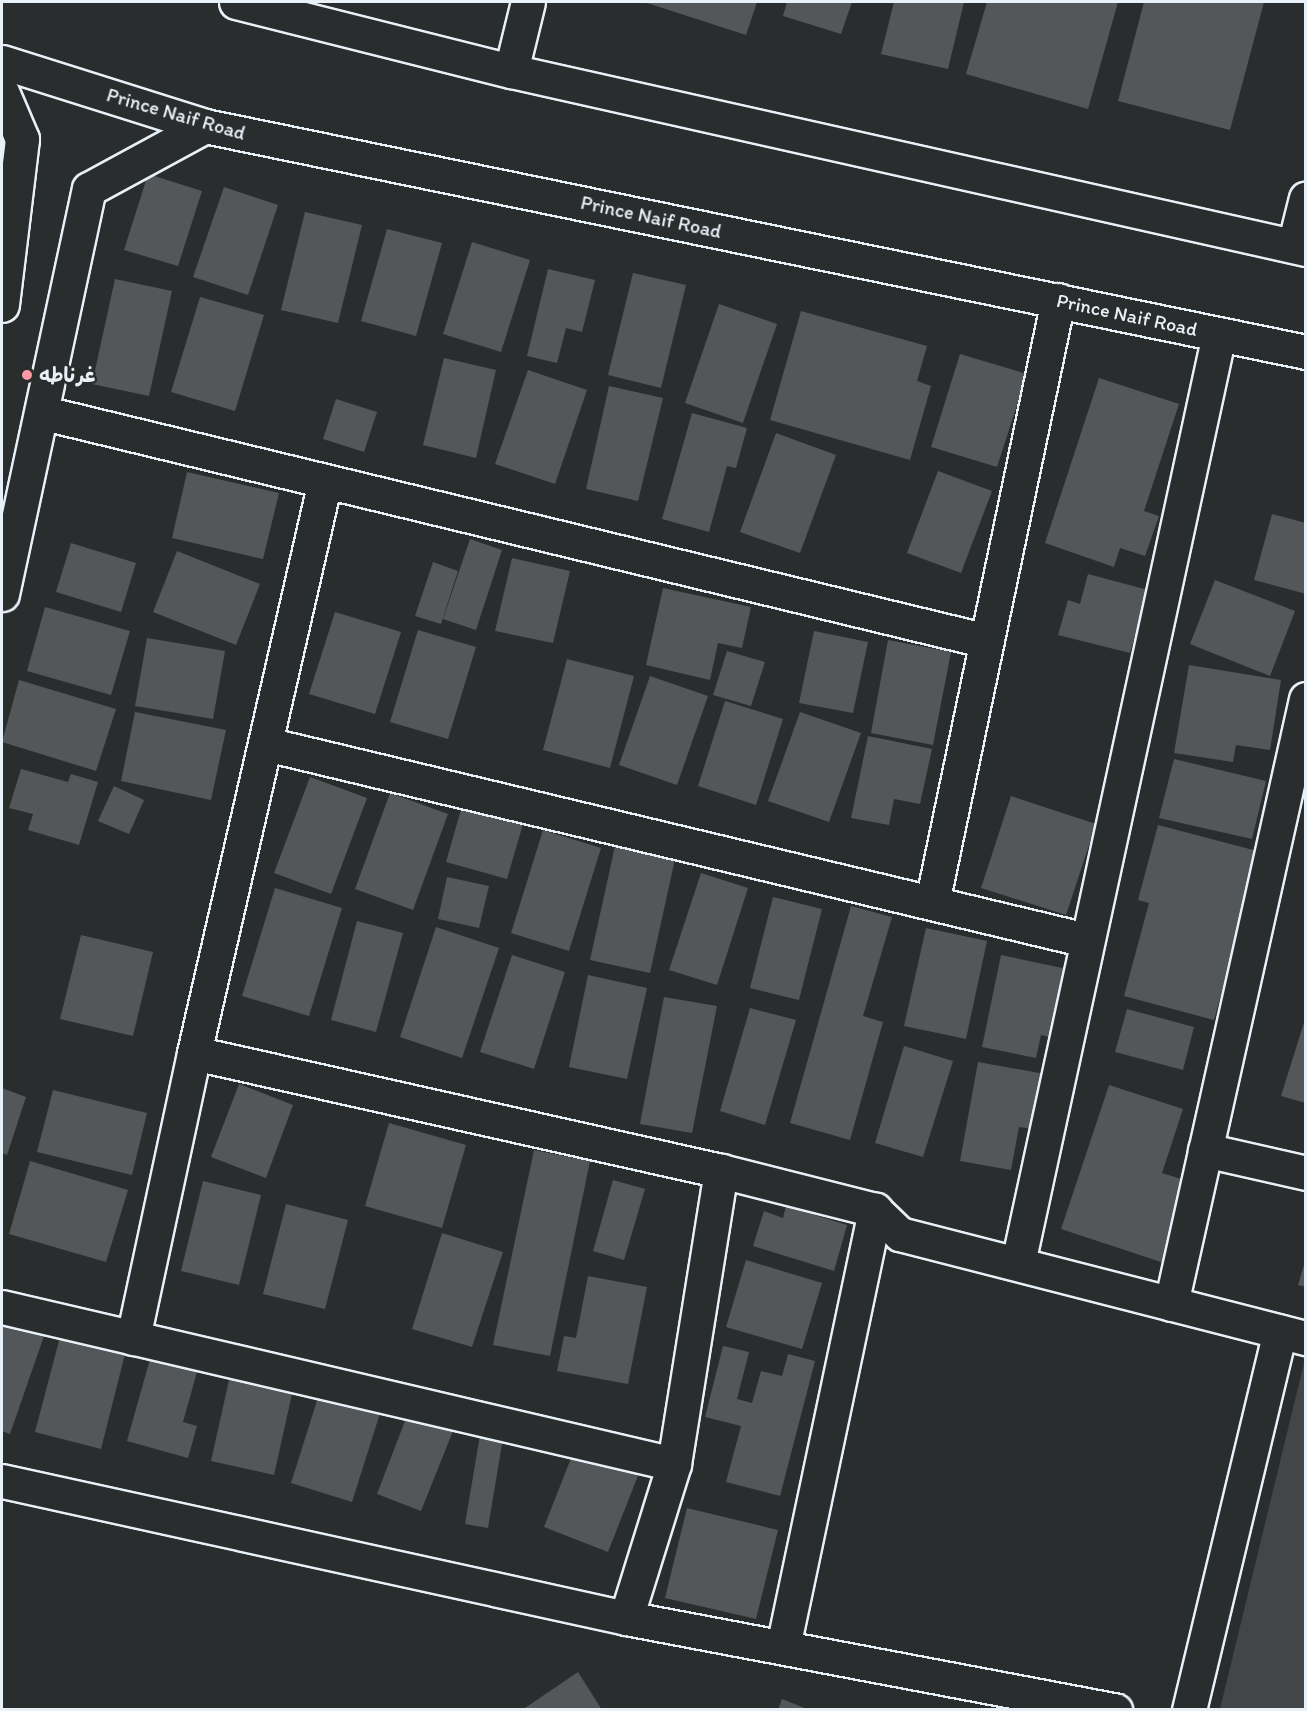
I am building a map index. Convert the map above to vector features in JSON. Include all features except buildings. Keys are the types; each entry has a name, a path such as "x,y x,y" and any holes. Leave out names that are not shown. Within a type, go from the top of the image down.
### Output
{"street":[{"path":"236,2 511,70 1300,248 1305,198"},
{"path":"511,70 528,2"},
{"name":"Prince Naif Road","path":"2,62 205,126 1305,352"},
{"path":"2,92 22,140 2,304"},
{"path":"2,594 44,413 89,189 205,126"},
{"path":"932,903 1058,300"},
{"path":"1018,1263 1086,940 1219,334"},
{"path":"44,413 987,641"},
{"path":"133,1338 194,1053 325,481"},
{"path":"1171,1304 1305,703"},
{"path":"266,744 1086,940"},
{"path":"194,1053 721,1171 875,1210 900,1234 1293,1335 1189,1710"},
{"path":"1205,1150 1305,1173"},
{"path":"626,1618 674,1464 721,1171"},
{"path":"783,1647 875,1210"},
{"path":"2,1307 674,1464"},
{"path":"2,1481 626,1618 1115,1710"}],"shaded area":[{"path":"1304,1363 1305,1709 1220,1709"}],"place":[{"name":"غرناطه","path":"27,375"}]}
